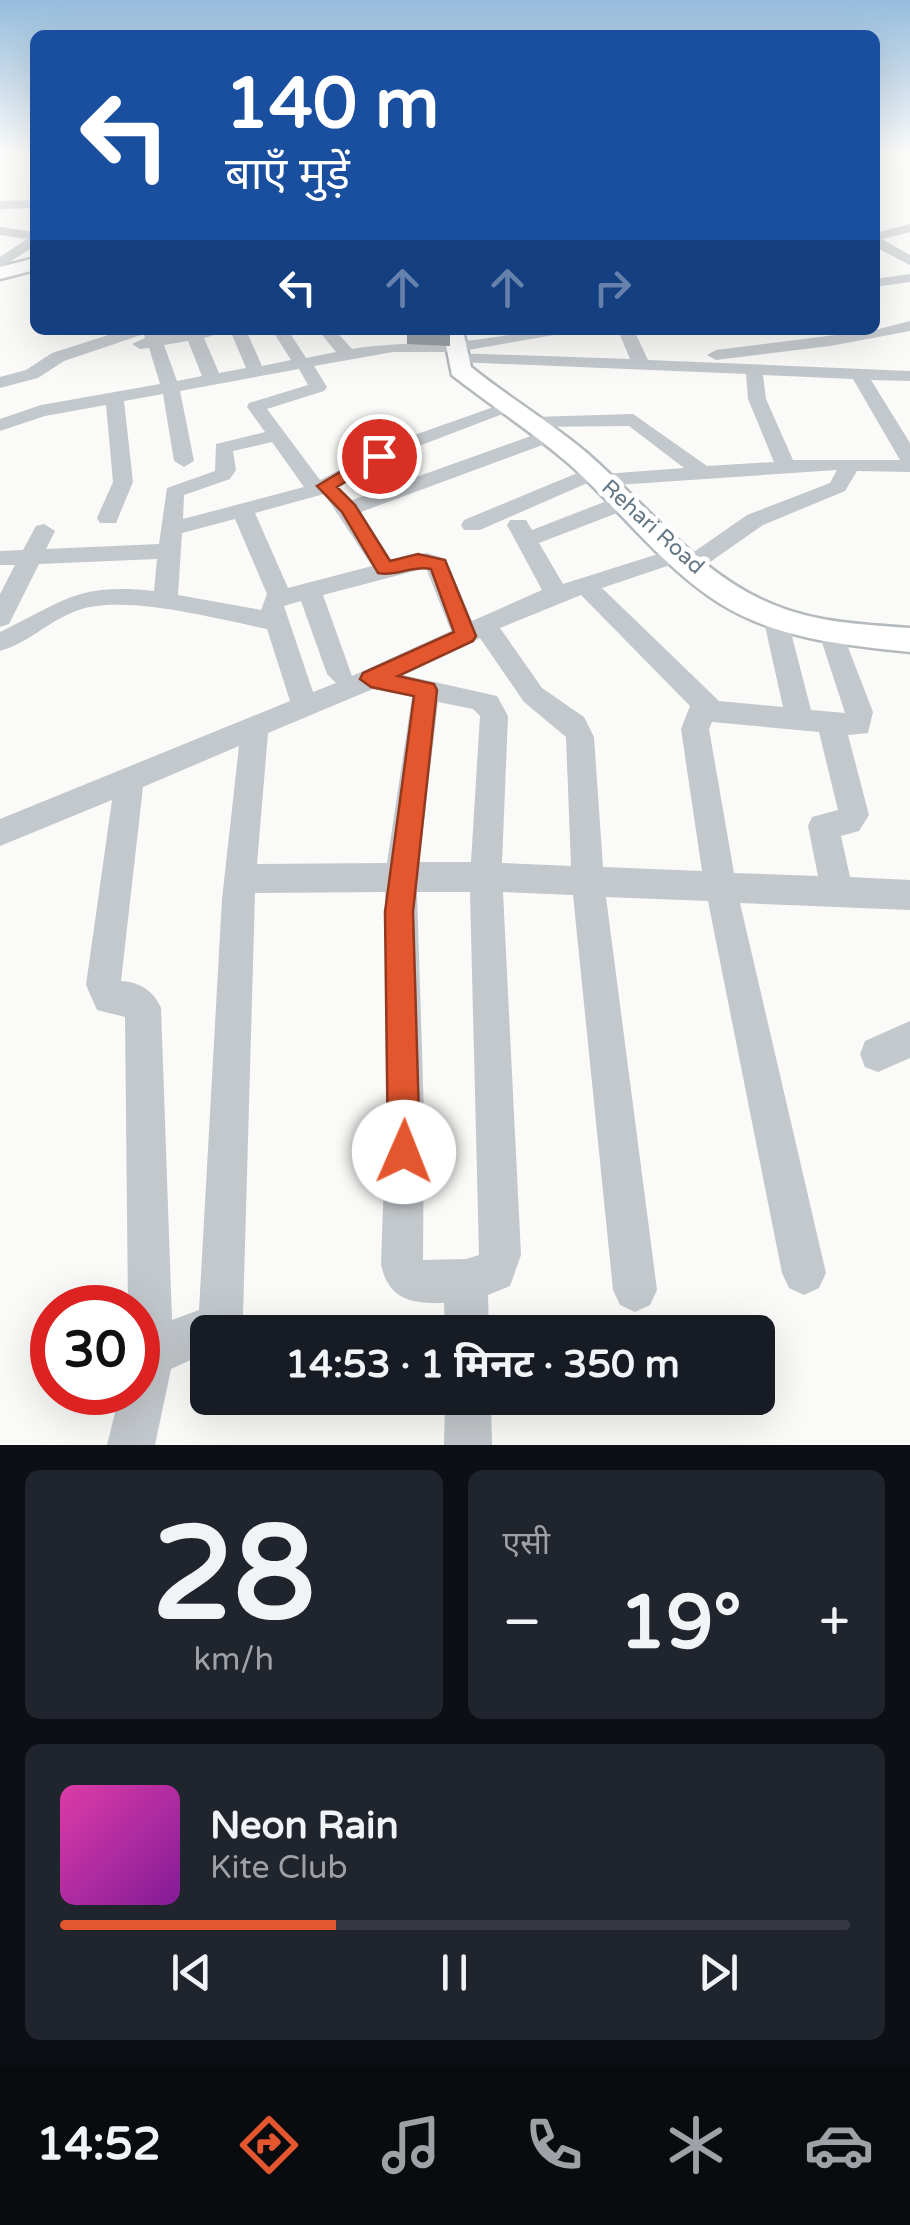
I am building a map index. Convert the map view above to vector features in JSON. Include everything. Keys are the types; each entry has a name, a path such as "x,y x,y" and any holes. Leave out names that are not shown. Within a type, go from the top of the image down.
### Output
{"main road":[{"path":"0,272 30,265"},
{"name":"Rehari Road","path":"455,343 460,370 598,477 734,599 775,617 830,630 910,640"}],"street":[{"path":"880,236 910,228"},
{"path":"0,231 30,237"},
{"path":"880,240 910,262"},
{"path":"0,264 30,242"},
{"path":"880,267 910,262"},
{"path":"880,282 910,278"},
{"path":"880,332 910,326"},
{"path":"0,383 32,374 58,357 145,335"},
{"path":"112,349 147,335"},
{"path":"149,335 171,389 184,460"},
{"path":"194,335 214,381"},
{"path":"240,335 257,373"},
{"path":"283,335 318,387 256,407 321,488 349,509 385,569"},
{"path":"330,335 348,356"},
{"path":"0,425 49,410 257,373 301,361 516,335"},
{"path":"629,335 648,363"},
{"path":"798,335 808,343"},
{"path":"648,363 862,335"},
{"path":"846,338 910,373"},
{"path":"455,343 754,370 910,373"},
{"path":"754,370 760,411 786,467"},
{"path":"472,525 598,477 910,462 904,439 880,411 858,372"},
{"path":"108,518 123,482 115,399"},
{"path":"880,411 910,411"},
{"path":"0,558 171,540 321,488 396,448 531,422 633,420 702,472"},
{"path":"349,509 531,422"},
{"path":"165,604 175,489 223,474 226,470 222,452 226,446 276,436"},
{"path":"0,832 255,729 302,699 467,634 556,593 686,559 755,520 838,488 850,464"},
{"path":"529,539 626,502"},
{"path":"505,511 529,539 556,593"},
{"path":"244,512 279,610 302,699"},
{"path":"0,618 44,531"},
{"path":"0,642 27,631 62,607 89,599 279,610 308,590 418,560 438,564 467,634 578,730 588,882 634,1290"},
{"path":"585,586 712,711"},
{"path":"308,590 356,677"},
{"path":"775,617 800,718"},
{"path":"804,1273 721,888 695,730 700,714 712,711 800,718 849,727 861,720 830,630"},
{"path":"356,677 476,699 492,708 486,877 500,1254 496,1271 466,1281 416,1282 404,1273 402,1265 401,877 426,690"},
{"path":"832,723 854,815 848,822 822,826 837,892"},
{"path":"160,1347 216,1326 221,1316 240,879 255,729"},
{"path":"129,779 102,986 109,998 130,999 143,1008 150,1285"},
{"path":"240,879 486,877 910,895"},
{"path":"466,1281 467,1315"},
{"path":"131,1445 138,1415"},
{"path":"468,1415 468,1445"}],"route":[{"path":"379,456 326,486 349,509 385,569 418,560 438,564 466,636 371,679 426,690 399,912 404,1152"}]}
